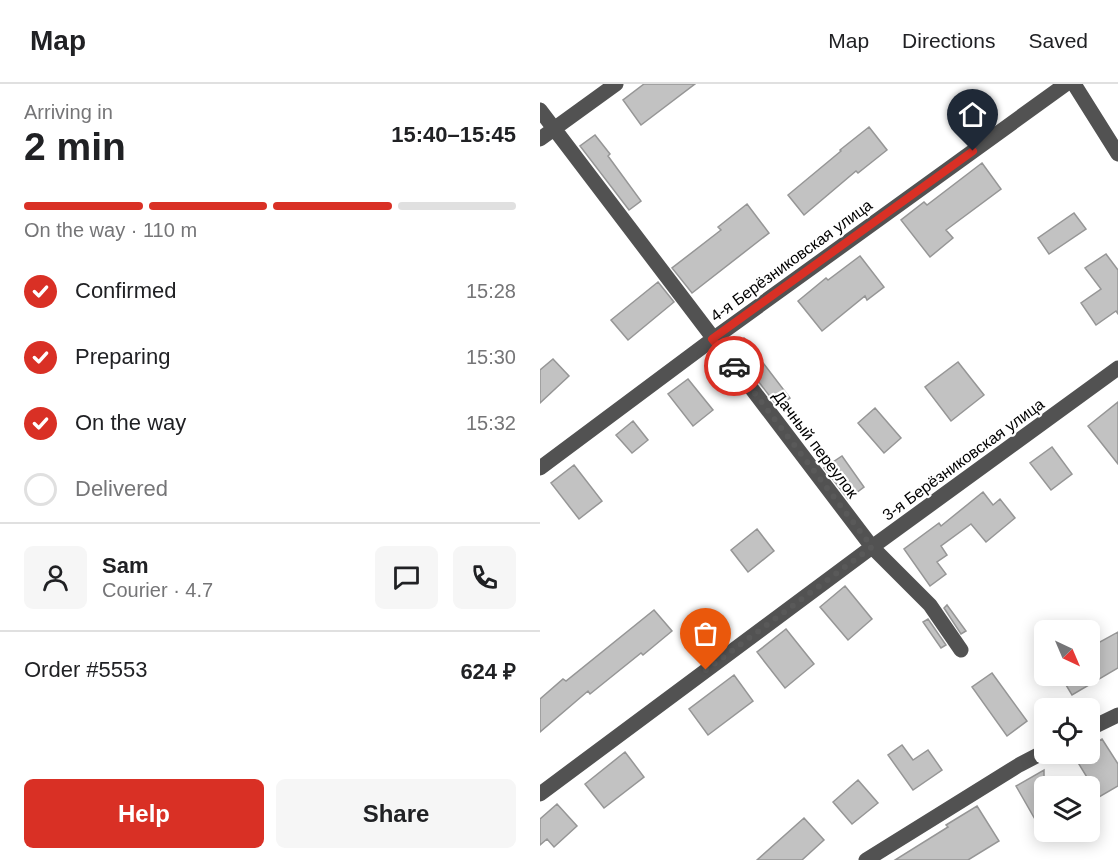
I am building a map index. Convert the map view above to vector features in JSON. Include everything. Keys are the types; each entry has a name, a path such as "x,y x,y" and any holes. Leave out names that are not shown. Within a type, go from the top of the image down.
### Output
{"street":[{"path":"540,139 616,84"},
{"name":"4-я Берёзниковская улица","path":"540,468 712,339 1066,84"},
{"path":"1074,84 1118,154"},
{"name":"Дачный переулок","path":"540,110 872,547 930,605 960,650"},
{"name":"3-я Берёзниковская улица","path":"540,794 872,547 1118,368"},
{"path":"1100,724 1118,715"},
{"path":"866,860 1034,757"}],"building":[{"path":"644,84 695,84 641,125 623,100"},
{"path":"869,127 887,150 858,173 856,171 804,215 788,195"},
{"path":"595,135 641,201 629,210 580,146"},
{"path":"982,163 1001,189 946,230 953,238 930,257 901,220 924,202 927,205"},
{"path":"747,204 769,233 692,293 672,268 721,230 718,227"},
{"path":"1074,213 1086,229 1049,254 1038,238"},
{"path":"1106,254 1118,270 1118,314 1116,311 1096,325 1081,303 1101,289 1085,268"},
{"path":"860,256 884,287 867,300 865,296 822,331 798,301 826,278 828,280"},
{"path":"658,282 674,302 628,340 611,320"},
{"path":"744,338 790,398 778,407 732,347"},
{"path":"553,359 569,376 540,403 540,370"},
{"path":"958,362 984,395 951,421 925,387"},
{"path":"688,379 713,410 693,426 668,394"},
{"path":"1118,402 1118,464 1088,426"},
{"path":"875,408 901,438 884,453 858,423"},
{"path":"633,421 648,440 632,453 616,435"},
{"path":"1052,447 1072,474 1051,490 1030,463"},
{"path":"842,456 864,487 848,499 824,468"},
{"path":"574,465 602,501 579,519 551,483"},
{"path":"983,492 993,505 1000,499 1015,518 986,542 971,524 941,546 947,555 937,562 946,574 930,586 904,549 939,523 941,526"},
{"path":"757,529 774,551 748,572 731,550"},
{"path":"845,586 872,619 848,640 820,607"},
{"path":"947,605 966,631 961,634 944,608"},
{"path":"654,610 672,631 590,694 588,691 540,732 540,699 563,679 566,681"},
{"path":"928,619 946,645 941,648 923,622"},
{"path":"786,629 814,664 785,688 757,652"},
{"path":"1118,632 1118,668 1100,679 1100,642"},
{"path":"992,673 1027,721 1007,736 972,687"},
{"path":"734,675 753,701 708,735 689,709"},
{"path":"1067,686 1087,686 1072,695"},
{"path":"1102,739 1118,764 1118,786 1100,796 1100,776 1086,776 1079,764 1100,764 1100,740"},
{"path":"902,745 913,760 928,750 942,770 913,790 888,755"},
{"path":"625,752 644,777 604,808 585,784"},
{"path":"1044,770 1044,776 1034,776 1034,818 1016,786"},
{"path":"858,780 878,803 852,824 833,802"},
{"path":"557,804 577,826 554,847 547,839 540,845 540,819"},
{"path":"977,806 999,841 968,860 895,860 948,827 946,825"},
{"path":"804,818 824,840 802,860 757,860"}],"way so far":[{"path":"706,670 872,547 734,366"}],"route":[{"path":"734,366 712,339 973,151"}]}
